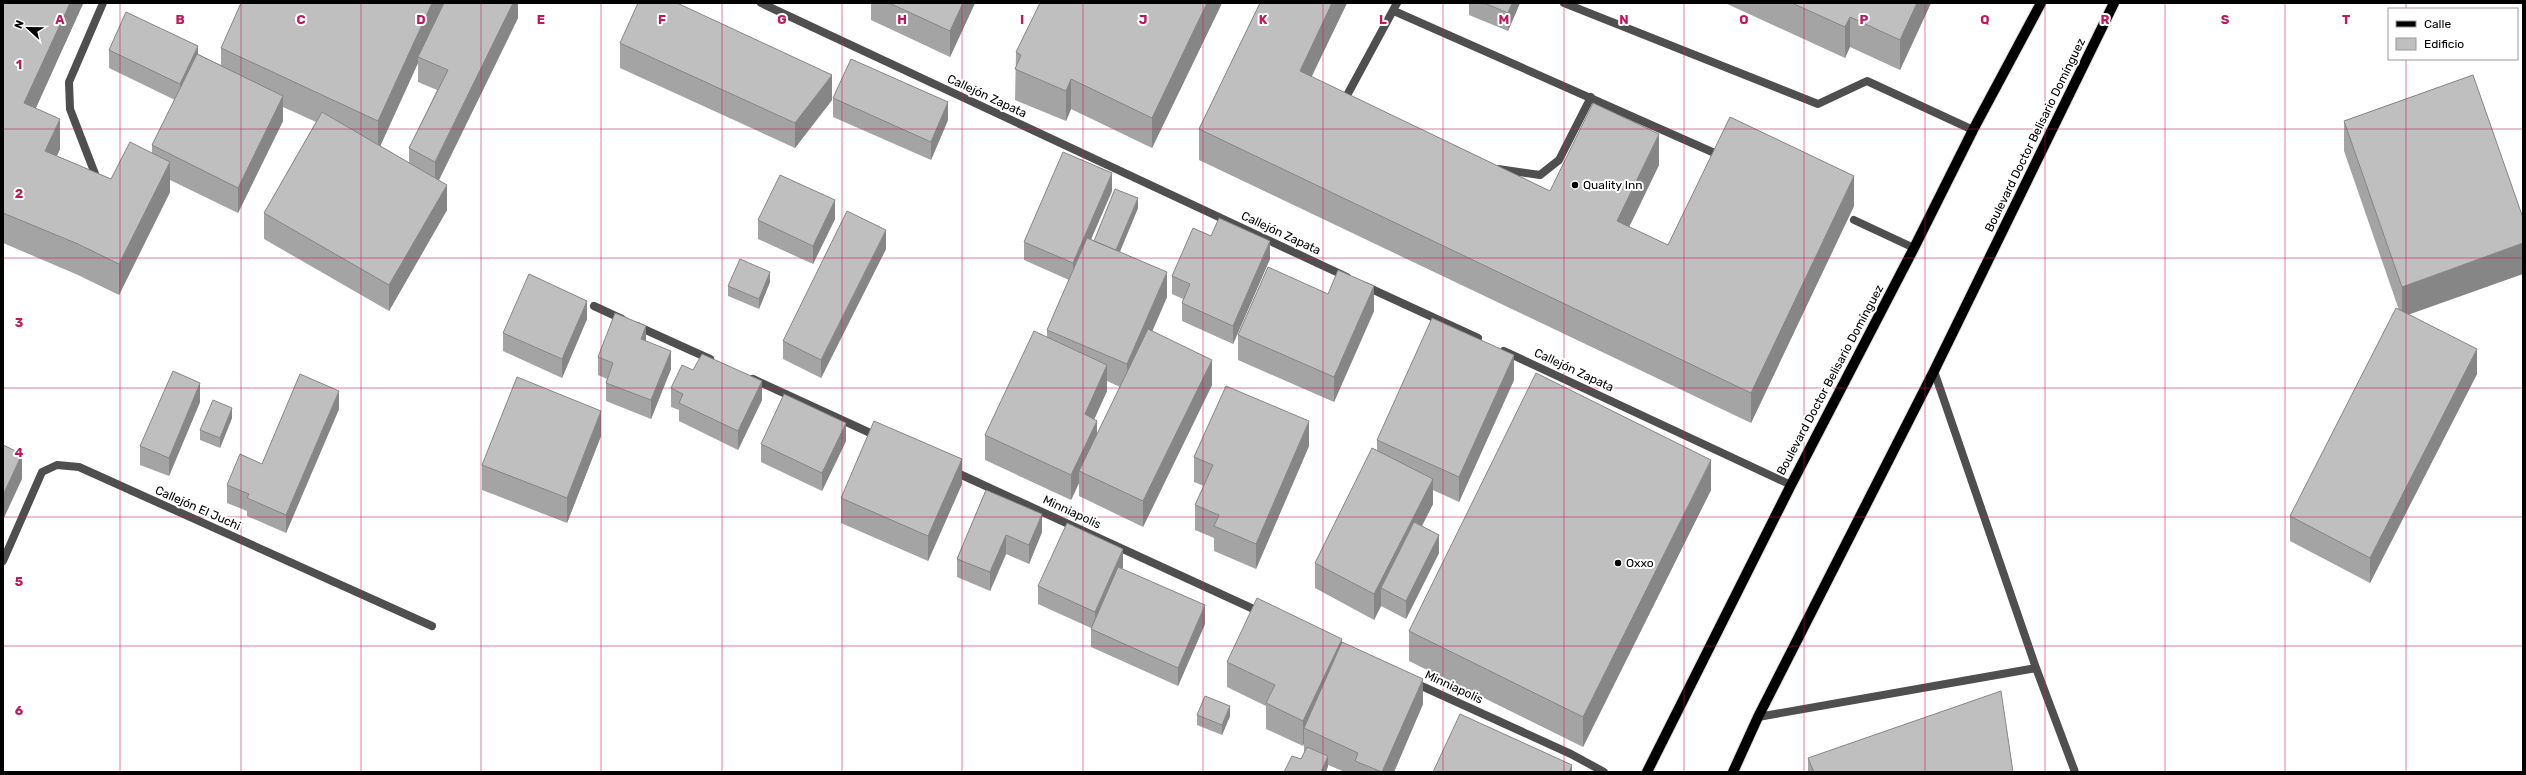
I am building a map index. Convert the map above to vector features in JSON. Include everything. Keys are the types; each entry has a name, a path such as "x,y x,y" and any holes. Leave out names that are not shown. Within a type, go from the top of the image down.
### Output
{"main road":[{"name":"Boulevard Doctor Belisario Domínguez","path":"1647,772 1791,485 1914,248 1972,130 2041,3"},
{"name":"Boulevard Doctor Belisario Domínguez","path":"1733,772 1758,717 1934,371 2114,3"}],"street":[{"path":"97,179 70,109 69,82 103,3"},
{"name":"Callejón Zapata","path":"761,3 1791,485"},
{"path":"1359,105 1345,99 1398,3"},
{"path":"1564,3 1818,104 1867,81 1972,130"},
{"path":"1394,11 1719,155"},
{"path":"1491,166 1540,175 1559,160 1591,97"},
{"path":"1854,220 1914,248"},
{"path":"594,306 717,363"},
{"path":"1934,371 2036,668 2075,772"},
{"path":"746,376 891,442"},
{"name":"Callejón El Juchi","path":"3,561 42,472 57,465 79,467 432,626"},
{"name":"Minniapolis","path":"941,466 1267,615"},
{"path":"1758,717 2036,668"},
{"name":"Minniapolis","path":"1404,678 1571,754 1604,772"}],"building":[{"path":"4,3 70,3 24,103 60,119 45,151 111,179 130,142 170,162 119,264 78,244 3,213"},
{"path":"241,3 432,3 378,121 221,48"},
{"path":"444,3 513,3 435,162 409,148 448,70 418,57"},
{"path":"638,3 677,3 832,75 795,123 620,43"},
{"path":"889,3 963,3 950,31"},
{"path":"1040,3 1207,3 1152,118 1071,79 1066,91 1015,69 1021,55 1016,52"},
{"path":"1260,3 1332,3 1300,71 1550,191 1593,103 1659,134 1617,221 1668,245 1730,117 1854,176 1751,393 1199,129"},
{"path":"1484,3 1512,3 1508,13"},
{"path":"1792,3 1917,3 1900,40 1850,17 1845,27"},
{"path":"126,12 198,46 180,84 109,50"},
{"path":"197,54 283,96 238,188 152,145"},
{"path":"851,59 948,102 931,142 833,98"},
{"path":"2473,75 2523,218 2523,243 2402,287 2344,121"},
{"path":"322,112 447,185 389,285 264,213"},
{"path":"1063,152 1112,173 1073,263 1024,242"},
{"path":"780,175 835,200 813,246 758,220"},
{"path":"1115,189 1138,198 1116,250 1094,241"},
{"path":"847,211 886,230 821,360 783,341"},
{"path":"1219,218 1270,241 1233,326 1182,303 1190,284 1172,276 1193,228 1211,236"},
{"path":"1087,238 1167,272 1127,364 1047,330"},
{"path":"740,259 770,272 759,299 728,286"},
{"path":"1268,267 1328,294 1338,270 1374,286 1334,377 1238,335"},
{"path":"529,274 587,301 562,359 503,333"},
{"path":"2396,308 2477,349 2370,558 2290,516"},
{"path":"615,313 646,326 641,339 671,351 651,400 606,383 613,363 598,357"},
{"path":"1432,318 1514,355 1459,477 1377,440"},
{"path":"1148,329 1212,360 1143,501 1079,471"},
{"path":"1034,331 1107,365 1085,414 1097,421 1071,475 985,435"},
{"path":"702,354 762,381 738,431 679,403 683,394 671,388 682,365 693,370"},
{"path":"173,371 200,383 169,458 140,446"},
{"path":"1536,373 1711,460 1583,717 1409,631"},
{"path":"300,374 339,391 286,515 247,498 249,494 227,485 240,454 262,464"},
{"path":"517,377 601,411 567,498 482,465"},
{"path":"1226,386 1309,421 1256,544 1214,526 1219,515 1195,505 1213,465 1194,457"},
{"path":"784,394 846,423 822,473 761,444"},
{"path":"213,400 232,408 220,438 200,430"},
{"path":"874,421 962,459 928,536 841,498"},
{"path":"3,445 22,454 3,495"},
{"path":"1372,448 1433,479 1374,594 1315,563"},
{"path":"986,490 1042,514 1029,545 1006,535 990,572 957,559"},
{"path":"1414,522 1439,535 1406,601 1381,588"},
{"path":"1067,523 1123,549 1095,612 1038,586"},
{"path":"1118,567 1205,605 1178,668 1091,629"},
{"path":"1257,598 1342,639 1303,721 1266,703 1275,685 1227,662"},
{"path":"1342,642 1423,679 1382,772 1355,761 1358,753 1304,728"},
{"path":"2001,691 2013,772 1814,772 1808,758"},
{"path":"1205,696 1230,706 1222,725 1197,715"},
{"path":"1460,714 1572,765 1569,772 1433,772"},
{"path":"1307,747 1328,756 1321,772 1284,772 1292,756 1301,759"}],"place":[{"name":"Quality Inn","path":"1575,185"},
{"name":"Oxxo","path":"1618,563"}]}
